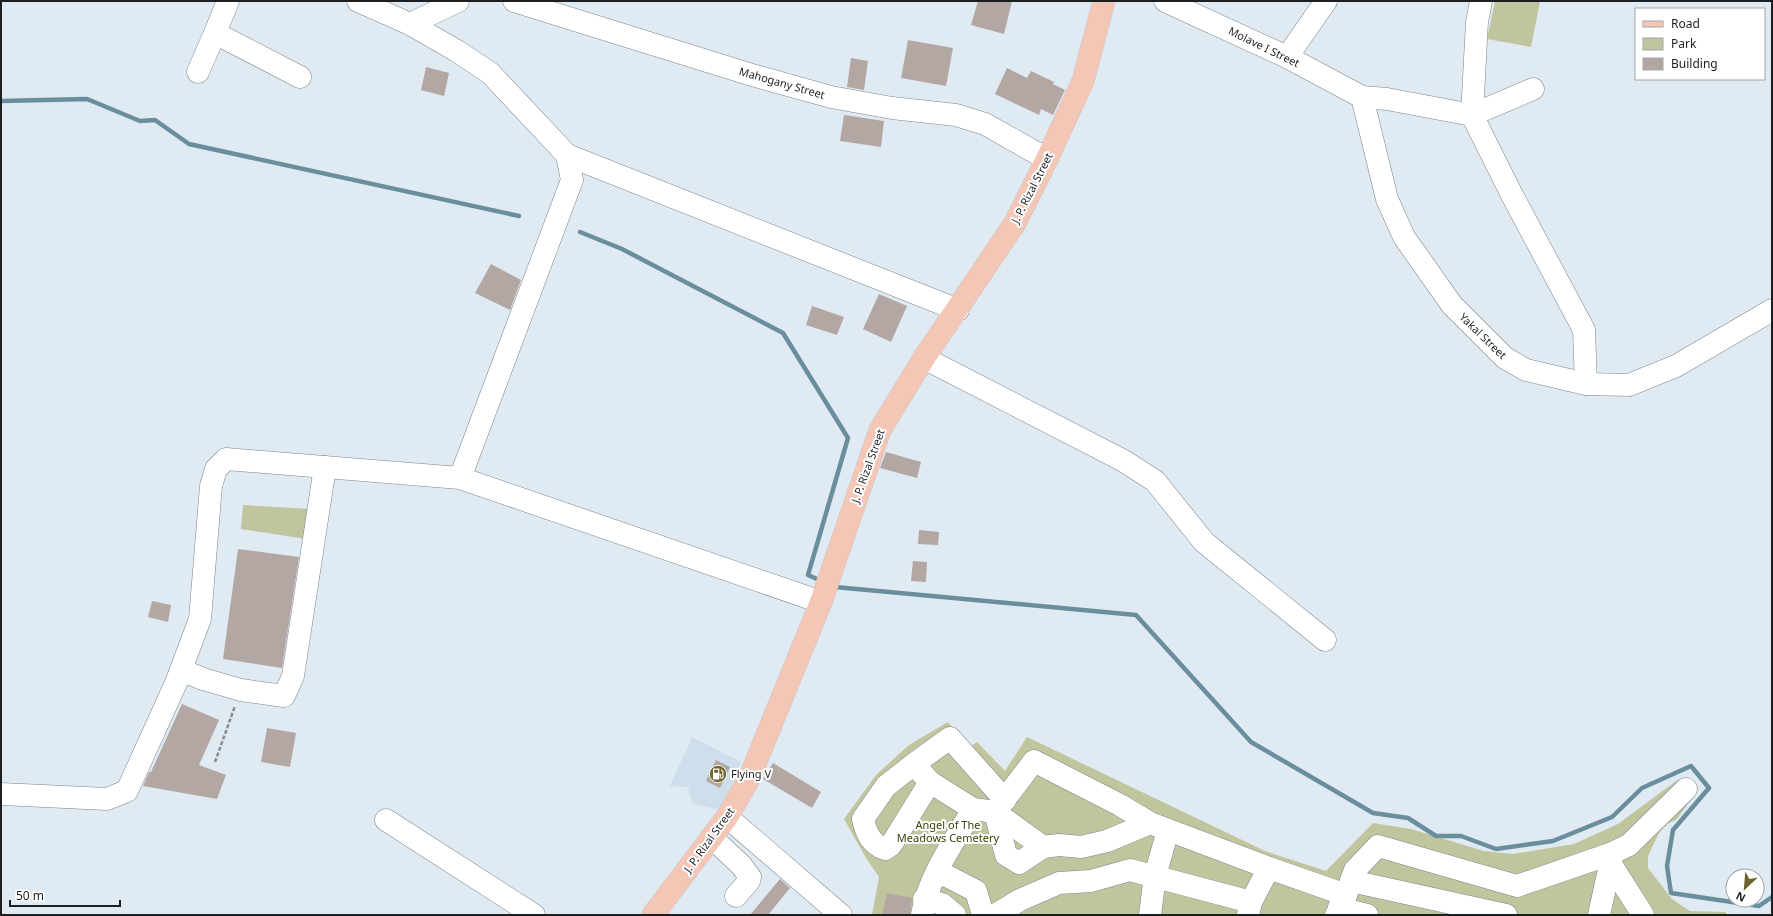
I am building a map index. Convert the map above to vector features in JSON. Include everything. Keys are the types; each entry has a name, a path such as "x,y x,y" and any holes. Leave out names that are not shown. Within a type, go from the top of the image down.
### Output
{"main road":[{"name":"J. P. Rizal Street","path":"653,915 727,818 749,778 821,602 880,430 924,358 958,310 1014,223 1047,159 1083,81 1104,1"}],"street":[{"path":"198,72 228,1"},
{"path":"358,1 410,24 457,51 490,73 567,155 958,310"},
{"path":"410,24 458,1"},
{"name":"Mahogany Street","path":"514,1 752,75 831,97 892,108 956,115 985,124 1047,159"},
{"name":"Molave I Street","path":"1165,1 1287,57 1362,97"},
{"path":"1287,57 1326,1"},
{"path":"1481,1 1477,22 1472,115 1512,195 1584,330 1586,384"},
{"path":"215,34 300,77"},
{"path":"1362,97 1387,99 1472,115 1534,89"},
{"name":"Yakal Street","path":"1362,97 1387,199 1404,237 1452,305 1505,358 1526,370 1586,384 1629,385 1676,366 1772,310"},
{"path":"460,478 572,180 567,155"},
{"path":"924,358 1124,461 1155,481 1204,542 1325,640"},
{"path":"1,794 107,798 127,791 181,670 200,619 211,486 216,470 226,459 460,478 821,602"},
{"path":"181,670 202,679 241,690 284,696 293,676 325,467"},
{"path":"930,782 891,845 885,849 878,846 866,834 863,819 886,786 950,738 1000,806 1006,855 1019,863 1043,847 1059,845 1081,847 1159,827"},
{"path":"914,764 930,782 973,809 1000,806 1034,762 1120,805 1159,827 1269,868 1343,900 1367,915"},
{"path":"1343,900 1355,870 1378,846 1517,886 1611,860 1630,845 1686,789"},
{"path":"955,915 942,904 923,907 936,873 973,809"},
{"path":"727,818 841,915"},
{"path":"386,820 534,915"},
{"path":"1150,915 1156,876 1159,827"},
{"path":"712,838 741,865 750,877 749,881 736,896"},
{"path":"1599,915 1611,860"},
{"path":"1611,860 1643,915"},
{"path":"1433,908 1443,865"},
{"path":"995,915 1020,900 1059,883 1091,881 1130,870 1156,876 1249,908 1269,868"},
{"path":"936,873 949,877 976,891 983,915"},
{"path":"1511,915 1517,886"},
{"path":"1343,900 1506,915"}],"path":[{"path":"215,762 241,690"}],"shaded area":[{"path":"692,737 741,762 721,810 692,804 688,787 670,786"}],"green space":[{"path":"1495,1 1540,1 1531,47 1487,39"},
{"path":"243,505 310,509 306,539 241,529"},
{"name":"Angel of The Meadows Cemetery","path":"948,722 970,747 977,742 1005,771 1027,737 1265,851 1326,871 1373,823 1411,829 1484,851 1513,854 1574,844 1618,824 1676,781 1688,778 1698,788 1697,792 1676,820 1667,824 1659,833 1648,856 1648,868 1672,899 1690,911 1726,912 1726,915 872,915 879,877 866,858 844,819 876,775 909,745"}],"building":[{"path":"978,1 1012,1 1004,34 971,25"},
{"path":"908,40 953,48 946,86 901,78"},
{"path":"851,58 868,61 864,90 847,87"},
{"path":"426,67 449,73 444,96 421,90"},
{"path":"1007,68 1027,78 1031,71 1054,82 1053,84 1065,90 1053,115 1041,109 1039,115 995,94"},
{"path":"844,115 884,121 881,147 840,141"},
{"path":"491,264 521,280 510,310 475,293"},
{"path":"879,294 907,306 891,342 863,329"},
{"path":"812,306 844,317 837,335 806,325"},
{"path":"886,452 921,462 917,478 880,468"},
{"path":"919,530 939,532 938,545 918,544"},
{"path":"238,549 299,557 282,668 223,659"},
{"path":"913,561 927,562 926,582 911,581"},
{"path":"152,601 171,605 168,622 148,617"},
{"path":"182,704 219,720 199,765 226,775 217,799 143,786 149,772 151,772"},
{"path":"267,728 296,733 290,767 261,762"},
{"name":"Flying V","path":"716,760 730,767 720,788 706,781"},
{"path":"773,763 821,792 812,808 763,779"},
{"path":"780,879 790,888 768,915 750,915"},
{"path":"887,893 912,898 910,915 882,915"}],"waterway":[{"path":"1,101 87,99 140,121 155,120 189,144 519,216"},
{"path":"580,232 622,249 783,333 848,438 808,575 817,579"},
{"path":"835,587 1136,615 1251,742 1373,813 1408,818 1436,836 1461,836 1496,849 1553,841 1612,817 1642,788 1691,766 1709,788 1673,830 1667,866 1671,893 1759,906 1772,897"}],"place":[{"name":"Flying V","path":"718,774"}]}
